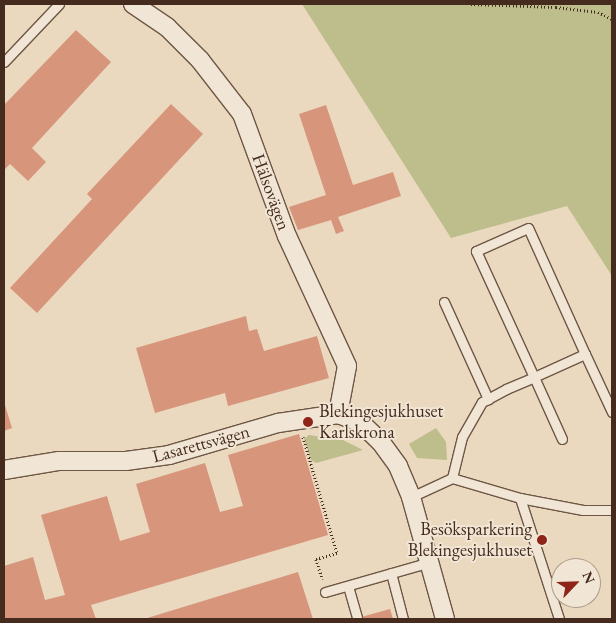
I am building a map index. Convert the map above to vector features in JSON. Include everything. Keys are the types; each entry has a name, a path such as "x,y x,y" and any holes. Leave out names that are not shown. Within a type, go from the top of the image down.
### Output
{"street":[{"name":"Hälsovägen","path":"133,4 167,27 200,60 242,114 287,236 347,366 338,414"},
{"name":"Lasarettsvägen","path":"4,470 59,461 126,461 169,455 298,420 338,414"},
{"path":"338,414 360,422 380,441 398,466 411,497 445,619"}],"lane":[{"path":"4,62 59,4"},
{"path":"562,439 476,251 528,228 612,412"},
{"path":"444,302 488,398"},
{"path":"452,478 462,436 482,402 586,354"},
{"path":"411,497 452,478 520,498 583,510 612,510"},
{"path":"520,498 560,619"},
{"path":"326,592 430,562"},
{"path":"391,573 403,619"},
{"path":"348,586 357,618"}],"path":[{"path":"472,4 556,7 598,12 612,19"},
{"path":"298,420 337,553 316,559 326,592"}],"shaded area":[{"path":"302,4 612,4 612,276 567,206 451,238"},
{"path":"436,428 446,442 447,460 417,458 409,444"},
{"path":"309,435 343,440 363,450 316,463 311,460 304,439"}],"building":[{"path":"76,30 111,62 32,148 46,162 28,181 10,164 4,170 4,105"},
{"path":"171,104 203,134 37,313 10,288 92,199 87,194"},
{"path":"326,105 353,185 393,172 401,196 338,217 344,231 336,234 331,220 298,230 289,207 326,195 299,114"},
{"path":"246,316 249,331 257,329 264,351 317,336 329,378 228,406 225,393 155,413 136,348"},
{"path":"4,402 12,428 4,431"},
{"path":"299,434 328,535 91,605 96,619 4,619 4,566 33,557 45,600 65,595 41,515 107,496 120,541 150,532 136,484 205,463 220,512 243,506 228,455"},
{"path":"298,572 313,619 144,619"},
{"path":"390,609 393,619 354,619"}],"place":[{"name":"Blekingesjukhuset Karlskrona","path":"308,422"},
{"name":"Besöksparkering Blekingesjukhuset","path":"542,540"}]}
